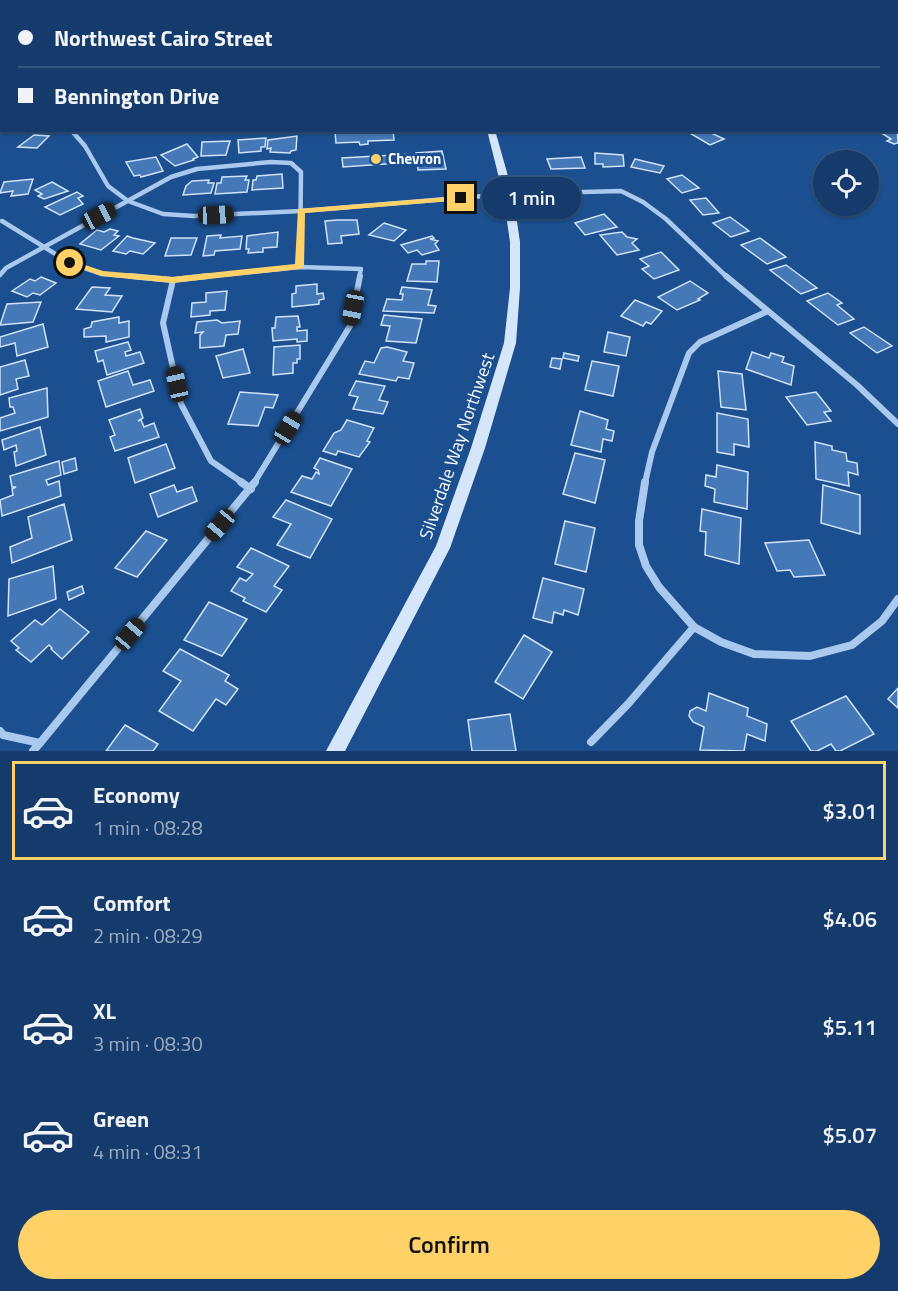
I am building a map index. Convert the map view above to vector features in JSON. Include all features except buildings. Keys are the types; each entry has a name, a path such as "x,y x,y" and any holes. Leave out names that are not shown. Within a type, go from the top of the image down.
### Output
{"main road":[{"name":"Silverdale Way Northwest","path":"335,751 443,548 510,343 515,288 515,242 508,194 492,132"}],"street":[{"path":"73,132 108,186 128,201 163,214 194,216 301,211 508,194 621,191 643,202 666,219 766,312 857,385 898,424"},
{"path":"76,135 79,132"},
{"path":"0,275 6,268 151,186 197,169 271,162 291,163 301,172 300,267"},
{"path":"2,221 70,263 102,273 172,280 300,267 361,269 350,327 251,489 33,751"},
{"path":"172,280 163,323 181,404 211,461 251,489"},
{"path":"766,312 700,342 689,353 681,367 652,452 642,491 639,545 646,566 659,587 694,627 721,642 754,654 810,656 852,645 882,621 898,599"},
{"path":"591,742 628,704 694,627"},
{"path":"0,731 3,735 40,743"}],"place":[{"name":"Chevron","path":"376,159"}],"route":[{"path":"70,263 102,273 172,280 300,267 301,211 461,198"}]}
